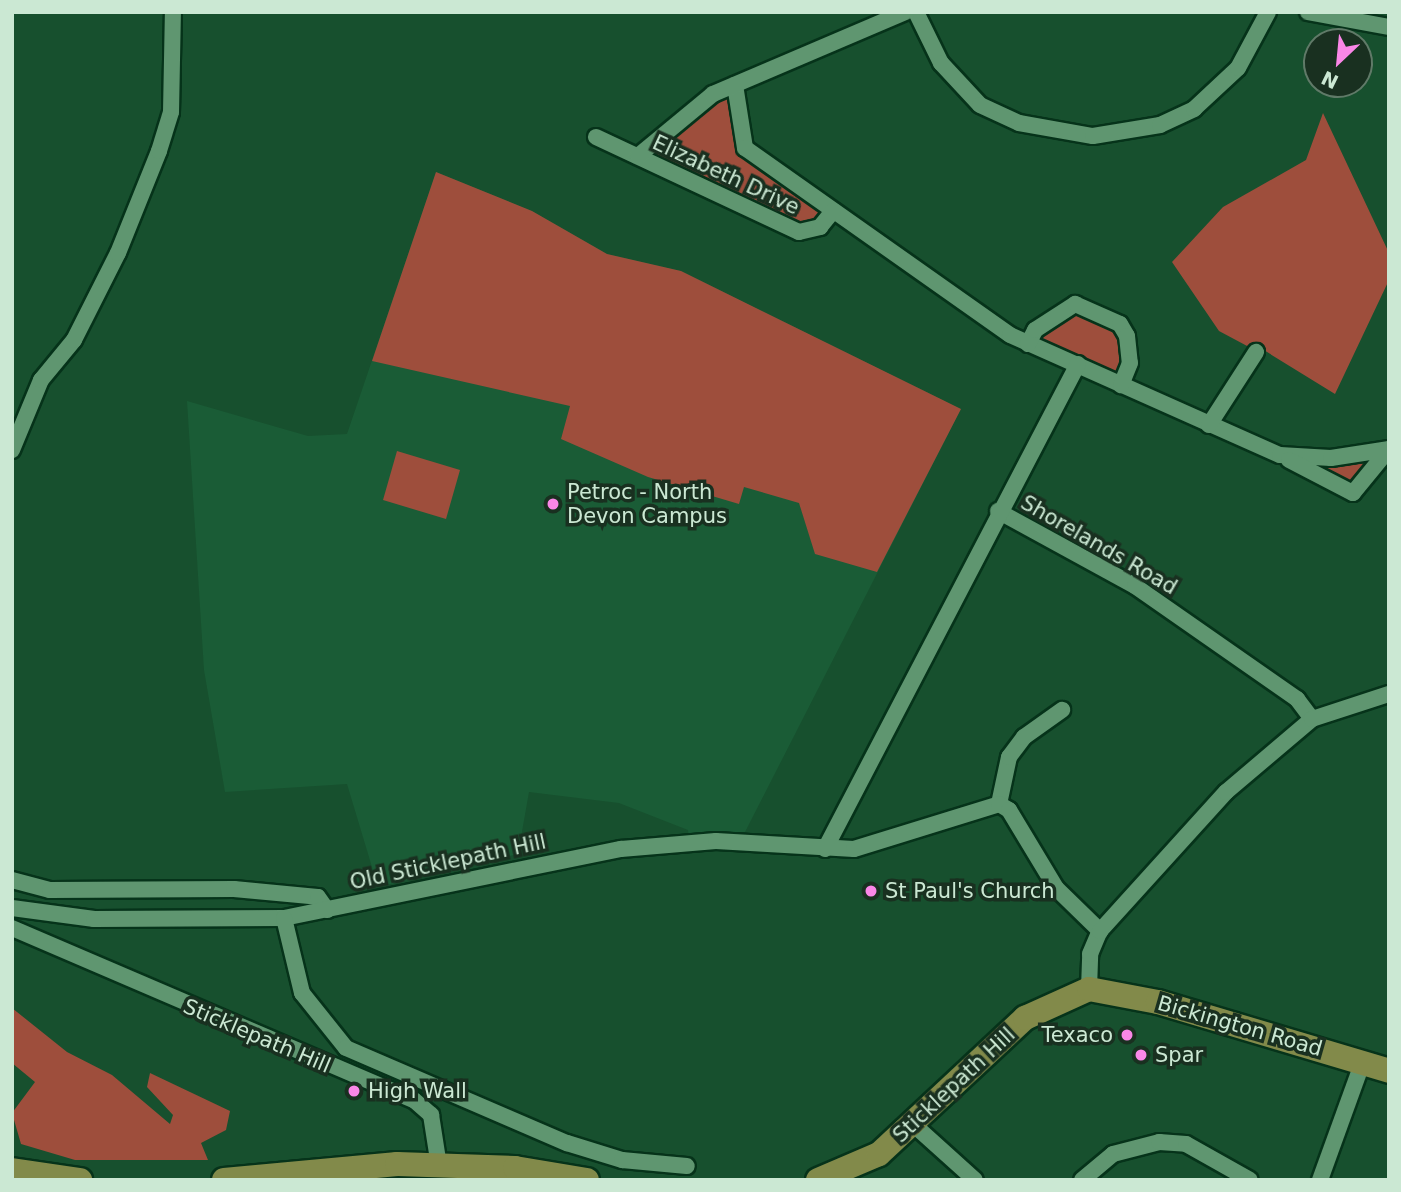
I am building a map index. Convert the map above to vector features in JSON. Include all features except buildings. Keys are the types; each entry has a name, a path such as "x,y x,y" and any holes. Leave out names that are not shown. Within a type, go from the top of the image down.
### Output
{"main road":[{"name":"Bickington Road","path":"1089,989 1158,1002 1363,1061 1389,1071"},
{"name":"Sticklepath Hill","path":"818,1180 852,1170 915,1125 1025,1018 1089,989"},
{"path":"224,1180 352,1166 439,1166 587,1180"},
{"path":"12,1170 80,1180"}],"street":[{"path":"12,450 41,380 74,340 118,253 159,151 171,112 173,12"},
{"path":"638,156 713,94 905,12"},
{"path":"916,12 941,63 981,104 1019,123 1093,136 1160,125 1194,109 1238,68 1268,12"},
{"path":"1308,12 1389,27"},
{"name":"Elizabeth Drive","path":"735,85 745,148 1028,344 1280,456 1353,493 1389,449"},
{"name":"Elizabeth Drive","path":"596,137 799,232 820,228 833,211"},
{"path":"1028,344 1035,330 1075,304 1120,324 1127,336 1130,363 1121,385"},
{"path":"1209,425 1256,352"},
{"path":"998,511 1077,364"},
{"name":"Elizabeth Drive","path":"1280,456 1331,458 1389,449"},
{"name":"Shorelands Road","path":"825,849 998,511 1135,586 1297,699 1312,719"},
{"path":"1089,989 1090,954 1100,931 1183,834 1312,719 1389,695"},
{"path":"1064,710 1016,747 999,804 1009,810 1056,888 1100,931"},
{"name":"Old Sticklepath Hill","path":"12,908 94,919 284,918 621,849 716,841 825,849 893,841 999,804"},
{"path":"12,880 50,890 234,889 318,897 327,910"},
{"path":"284,918 302,993 346,1048 567,1143 622,1160 687,1166"},
{"name":"Sticklepath Hill","path":"12,928 414,1100 431,1115 439,1166"},
{"path":"1320,1180 1363,1061"},
{"path":"915,1125 975,1180"},
{"path":"1082,1180 1113,1154 1159,1143 1186,1144 1250,1180"}],"shaded area":[{"path":"730,95 739,148 823,212 815,224 802,227 646,154 716,97"},
{"path":"1323,113 1389,253 1389,280 1335,394 1254,344 1249,347 1219,331 1172,262 1223,207 1306,160"},
{"name":"Petroc - North Devon Campus","path":"436,172 532,211 607,254 681,271 961,409 744,834 689,837 688,830 619,803 529,792 518,854 378,887 347,784 225,792 204,670 187,401 308,436 347,434"},
{"path":"436,172 532,211 607,254 681,271 961,409 877,572 815,554 799,503 744,487 739,504 648,477 561,439 570,406 372,361"},
{"path":"1074,309 1122,337 1125,359 1119,380 1036,341"},
{"path":"397,451 460,470 446,519 383,500"},
{"path":"1368,460 1355,486 1321,468 1324,465"},
{"path":"12,1008 67,1052 112,1075 170,1124 173,1115 147,1087 150,1073 230,1111 226,1130 201,1143 208,1160 75,1160 21,1144 12,1113 35,1082 12,1063"}],"place":[{"name":"Petroc - North Devon Campus","path":"553,504"},
{"name":"St Paul's Church","path":"871,891"},
{"name":"Texaco","path":"1127,1035"},
{"name":"Spar","path":"1141,1055"},
{"name":"High Wall","path":"354,1091"}]}
